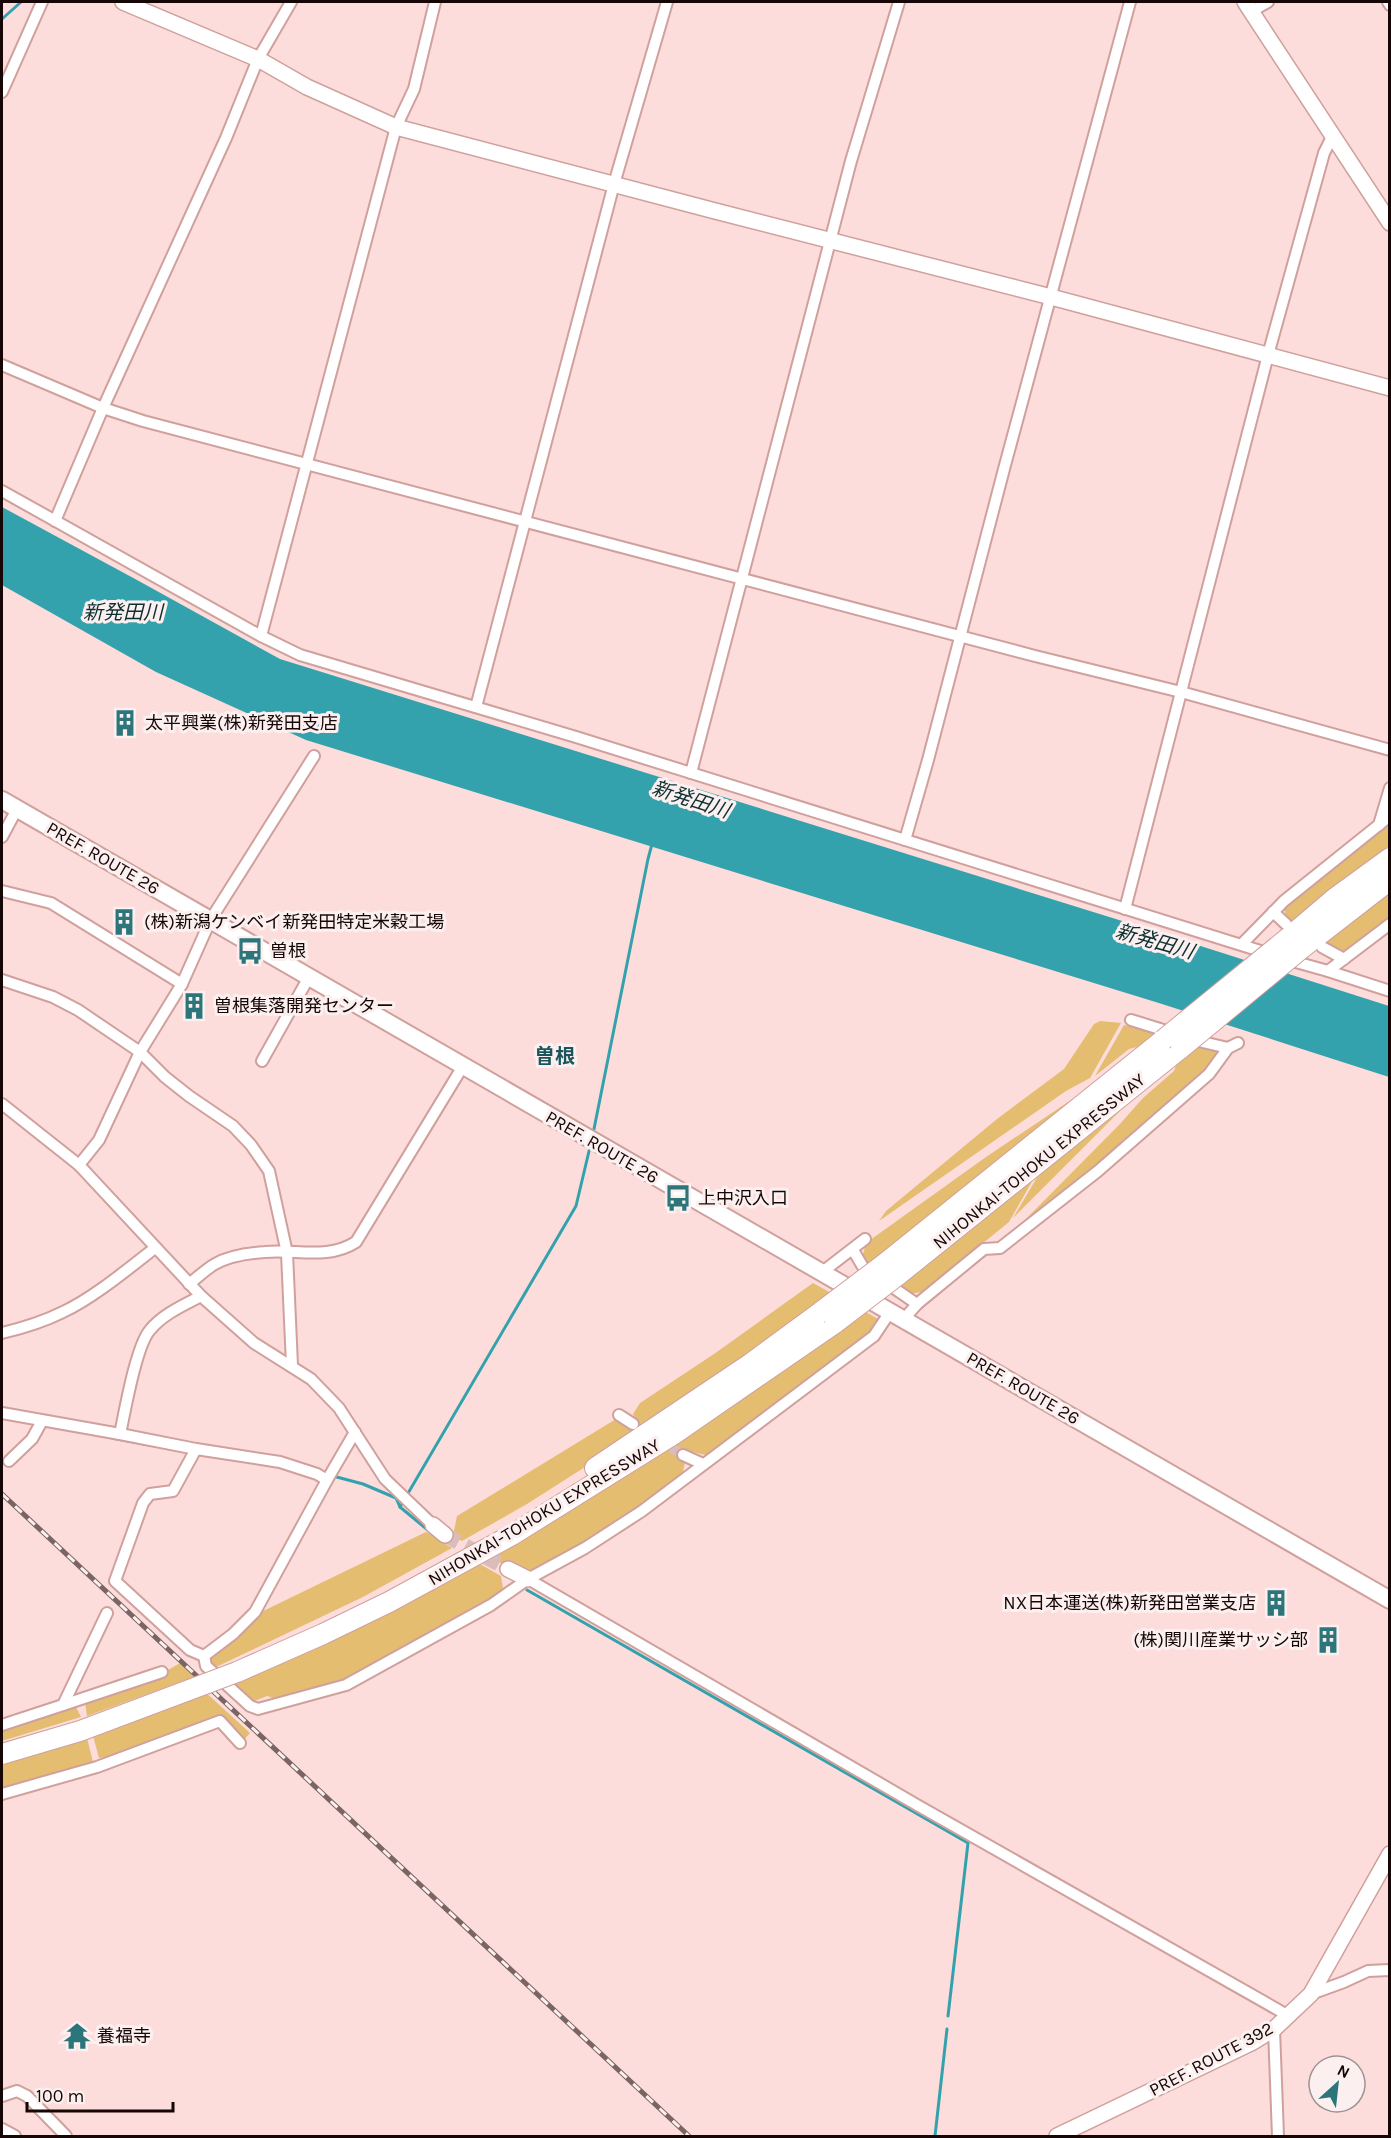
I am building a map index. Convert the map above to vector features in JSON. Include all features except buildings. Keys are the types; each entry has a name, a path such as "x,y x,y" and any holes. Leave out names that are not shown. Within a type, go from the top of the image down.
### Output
{"highway":[{"path":"1292,936 1335,898 1389,858"},
{"path":"1292,936 1389,880"},
{"name":"NIHONKAI-TOHOKU EXPRESSWAY","path":"236,1668 454,1555 826,1319 1172,1044 1292,936"},
{"path":"2,1746 69,1726 236,1668"},
{"path":"2,1754 80,1731 236,1668"}],"main road":[{"name":"PREF. ROUTE 26","path":"2,800 1389,1600"}],"street":[{"path":"2,92 42,2"},
{"path":"123,2 258,59 307,87 396,127 1051,297 1389,388"},
{"path":"55,521 103,408 171,262 258,59 291,2"},
{"path":"261,636 396,127 414,89 435,2"},
{"path":"476,707 614,184 666,2"},
{"path":"691,773 851,161 899,2"},
{"path":"905,840 1130,2"},
{"path":"1268,2 1249,6 1389,223"},
{"path":"1125,909 1268,355 1324,153 1333,135"},
{"path":"2,365 103,408 306,464 1181,693 1389,750"},
{"path":"2,491 261,636 300,655 691,773 1389,991"},
{"path":"80,1165 99,1140 140,1052 182,984 211,919 314,756"},
{"path":"1380,825 1389,788"},
{"path":"2,837 17,809"},
{"path":"1242,944 1284,901 1389,816"},
{"path":"2,891 51,903 182,984"},
{"path":"1273,912 1292,936"},
{"path":"1328,971 1389,924"},
{"path":"1323,947 1344,959"},
{"path":"262,1061 309,977"},
{"path":"2,980 53,997 78,1010 140,1052 165,1077 233,1126 252,1145 269,1171 287,1253 292,1365"},
{"path":"204,1656 206,1665 250,1706 258,1709 346,1685 491,1605 528,1579 585,1548 642,1511 874,1336 897,1315 917,1304 984,1249 999,1248 1098,1171 1209,1074 1233,1046 1201,1042 1131,1020"},
{"path":"189,1284 215,1264 235,1257 267,1252 338,1251 356,1242 463,1066"},
{"path":"2,1104 80,1165 201,1296 254,1343 312,1379 339,1408 385,1479 445,1535"},
{"path":"821,1273 854,1250 865,1239"},
{"path":"2,1333 64,1312 91,1296 155,1248"},
{"path":"854,1250 864,1267 917,1304"},
{"path":"120,1434 137,1359 149,1330 170,1314 201,1296"},
{"path":"2,1413 280,1462 317,1474 327,1480"},
{"path":"619,1415 633,1424"},
{"path":"9,1461 32,1439 42,1421"},
{"path":"204,1656 233,1634 255,1612 355,1432"},
{"path":"196,1449 173,1491 150,1494 143,1503 115,1581 190,1650 204,1656"},
{"path":"682,1455 703,1464"},
{"path":"508,1569 1288,2016"},
{"path":"63,1705 107,1613"},
{"path":"2,1725 162,1672"},
{"path":"2,1794 97,1767 220,1721 240,1743"},
{"name":"PREF. ROUTE 392","path":"1057,2136 1251,2043 1274,2029 1311,1994 1388,1860"},
{"path":"1311,1994 1368,1971 1389,1970"},
{"path":"1274,2029 1278,2136"},
{"path":"2,2096 17,2091 27,2096 66,2136"},
{"path":"2,2129 15,2136"}],"shaded area":[{"path":"1389,821 1389,846 1290,924 1285,921 1285,907"},
{"path":"1389,891 1389,917 1340,954 1324,944 1336,932"},
{"path":"1100,1021 1121,1023 1090,1078 1066,1091 879,1221 886,1211 997,1119 1064,1069 1094,1024"},
{"path":"1124,1025 1157,1033 1141,1046 1129,1049 1095,1076"},
{"path":"1197,1045 1218,1050 1219,1054 1210,1067 1160,1109 1131,1139 1003,1242 1143,1098 1174,1071 1180,1056"},
{"path":"1077,1096 869,1267 862,1258 866,1243 986,1157"},
{"path":"1119,1109 1120,1111 1013,1218 1039,1174"},
{"path":"1034,1178 1009,1222 924,1291 909,1293 895,1286"},
{"path":"813,1283 831,1293 643,1428 630,1420 637,1421 633,1414 640,1403 714,1354"},
{"path":"864,1311 878,1319 875,1326 858,1343 709,1456 693,1452 687,1453 687,1456 669,1445"},
{"path":"616,1419 640,1432 527,1504 462,1541 448,1534 454,1531 457,1516"},
{"path":"668,1448 686,1458 682,1476 631,1512 535,1572 512,1563 510,1568 491,1558 491,1554"},
{"path":"426,1532 452,1548 363,1597 214,1668 206,1660 257,1614"},
{"path":"478,1563 501,1576 504,1594 337,1684 282,1701 267,1696 250,1703 224,1681"},
{"path":"180,1663 194,1677 87,1716 85,1702 163,1673"},
{"path":"203,1690 250,1733 243,1741 220,1716 145,1746 99,1758 92,1732"},
{"path":"76,1707 81,1717 2,1741 2,1728"},
{"path":"86,1734 93,1762 57,1775 2,1789 2,1758"}],"water":[{"name":"新発田川","path":"2,507 280,659 1389,1006 1389,1077 1162,1004 306,740 156,672 2,585"}],"waterway":[{"path":"2,19 21,2"},
{"path":"593,1134 652,844"},
{"path":"400,1507 576,1206 590,1147"},
{"path":"112,1438 155,1446"},
{"path":"333,1476 363,1484 396,1498 400,1507 435,1536"},
{"path":"527,1590 968,1843 948,2016"},
{"path":"935,2136 947,2029"}],"tunnel":[{"path":"633,1424 683,1455"},
{"path":"445,1535 508,1569"}],"railway":[{"path":"2,1494 689,2136"}],"place":[{"name":"太平興業(株)新発田支店","path":"125,723"},
{"name":"(株)新潟ケンベイ新発田特定米穀工場","path":"124,922"},
{"name":"曽根","path":"250,951"},
{"name":"曽根集落開発センター","path":"194,1006"},
{"name":"上中沢入口","path":"678,1198"},
{"name":"NX日本運送(株)新発田営業支店","path":"1276,1603"},
{"name":"(株)関川産業サッシ部","path":"1328,1640"},
{"name":"養福寺","path":"77,2036"}],"district":[{"name":"曽根","path":"555,1056"}]}
